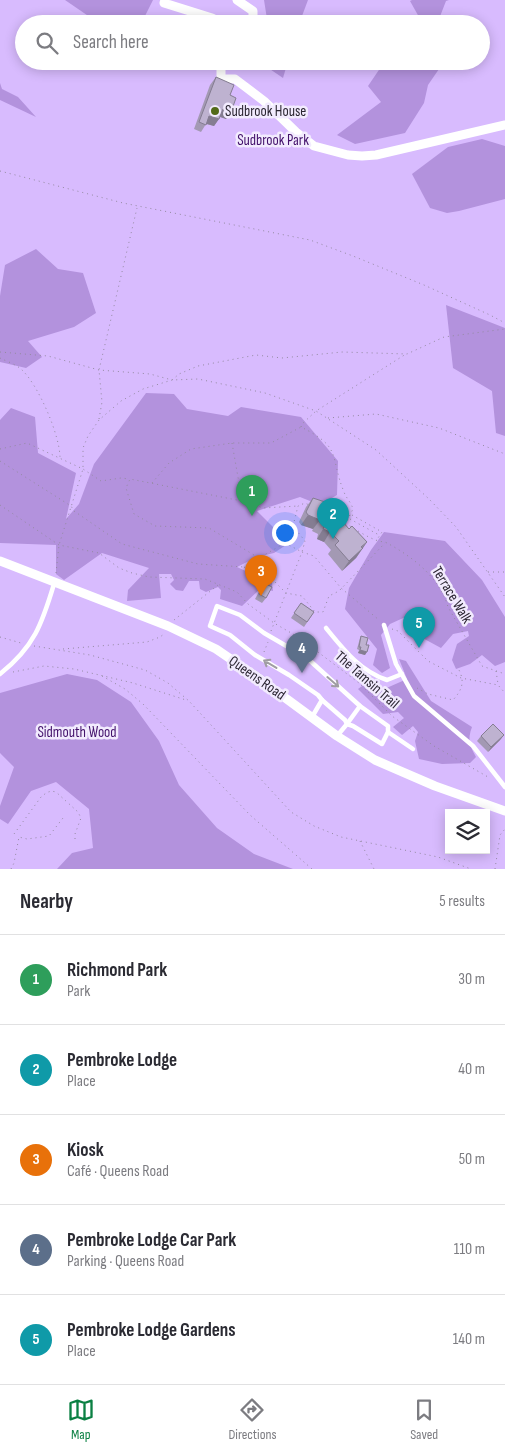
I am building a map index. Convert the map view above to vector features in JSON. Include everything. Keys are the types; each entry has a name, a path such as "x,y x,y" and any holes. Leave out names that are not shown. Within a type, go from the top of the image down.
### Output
{"street":[{"path":"165,0 164,3 202,15"},
{"path":"237,0 253,11 253,15"},
{"path":"220,70 221,79 235,79 264,101 296,132 314,146 348,155 376,155 505,125"},
{"path":"234,70 235,79"},
{"name":"Queens Road","path":"0,562 168,626 216,649 337,736 375,760 400,772 505,811"}],"lane":[{"path":"0,674 15,662 29,646 47,610 54,584"},
{"path":"217,606 240,615 307,658 360,706 388,726 388,732 382,744 347,724 318,695 262,658 230,636 210,626 217,606"},
{"path":"384,625 396,664 414,696 473,746 504,786"},
{"path":"326,628 350,657 374,676 387,680 402,674"},
{"path":"312,717 322,700"},
{"path":"337,736 360,706"},
{"path":"388,732 413,749"}],"path":[{"path":"0,171 138,206 310,240 424,285 505,323"},
{"path":"99,420 102,402 99,370 138,206"},
{"path":"152,484 169,462 191,449 232,442 271,442 301,427 316,411 407,354 444,337 505,329"},
{"path":"0,352 48,356 99,370 150,374 172,380"},
{"path":"172,380 179,374 198,366 256,355 282,358 342,352 407,354"},
{"path":"0,358 21,369 37,391 60,445 60,458"},
{"path":"54,584 59,545 83,469 83,448 88,436 99,420 121,401 142,389 172,380 198,379 265,393 316,411 376,450 456,527 505,597"},
{"path":"327,418 376,414 439,428 505,454"},
{"path":"301,427 320,437 332,450 344,492 353,509 349,519 338,527"},
{"path":"232,442 242,501"},
{"path":"0,449 27,443 83,469 101,480 121,478 242,501 263,508 298,506 305,503 312,507"},
{"path":"0,461 71,506 74,511 122,544 198,564 244,567 272,579 286,593 302,596 315,612 319,613 325,609 329,596 339,591 385,542"},
{"path":"130,480 126,488 134,514 155,526 210,528 259,558"},
{"name":"The Tamsin Trail","path":"0,505 59,545 99,553 119,568 132,573 149,578 205,579 237,592 248,604 274,624 298,637 359,683 392,716 434,746 504,786"},
{"path":"244,567 285,543 293,526 298,506"},
{"path":"351,515 382,532 376,541"},
{"path":"349,519 380,536"},
{"name":"Terrace Walk","path":"339,520 376,541 385,542 423,567 446,598 448,607 482,666 505,674"},
{"path":"262,658 305,541 293,526"},
{"path":"285,543 314,556 341,588 384,625 398,631 428,661 463,678 498,685"},
{"path":"487,572 505,572"},
{"path":"60,650 148,642 160,637 165,632 170,620 174,620 219,585"},
{"path":"0,636 29,646 90,655 145,670 168,683 188,701 291,812 314,826 341,837 438,857 471,869"},
{"path":"9,673 44,666 74,669 133,683 188,701"},
{"path":"407,683 428,694 453,700 460,693 463,678 459,670"},
{"path":"496,671 498,685 505,693"},
{"path":"102,676 124,689 143,704 250,815 312,869"},
{"path":"14,834 41,797 45,793 52,791 56,792 78,812 81,818 75,834 75,843"},
{"path":"11,869 20,837 27,839 49,836 63,818"},
{"path":"495,869 500,835 505,829"},
{"path":"360,840 374,869"}],"green space":[{"name":"Sudbrook Park","path":"0,0 505,0 505,869 0,869"},
{"path":"65,0 153,0 146,15 87,15"},
{"path":"264,0 308,0 302,15 266,15"},
{"path":"449,0 446,1 441,15 418,15 410,1"},
{"path":"271,70 285,70 283,78"},
{"path":"379,70 438,70 428,85 424,103 405,133 355,144 337,135 381,102 368,86"},
{"path":"0,83 2,89 18,97 36,117 0,100"},
{"path":"482,139 505,146 505,199 447,213 430,208 412,174 448,147"},
{"path":"36,249 58,269 83,273 96,313 74,327 28,341 42,357 26,368 0,362 0,296 5,265"},
{"path":"446,305 505,328 505,436 496,433 492,391 453,368"},
{"path":"146,393 174,394 187,409 228,416 241,407 301,417 338,461 337,495 320,505 300,497 257,511 289,543 274,553 257,557 237,567 272,583 273,591 261,588 242,606 220,599 221,590 218,587 206,592 200,589 199,581 189,581 183,591 176,590 170,584 174,580 171,574 159,574 161,598 127,601 128,590 149,568 102,553 64,580 56,574 56,545 0,543 0,420 11,408 35,417 38,453 76,473 66,519 79,504 94,464"},
{"path":"384,532 445,541 482,580 505,617 505,662 495,666 482,655 470,664 456,669 452,660 457,644 469,636 468,631 453,634 441,648 417,635 412,614 390,624 381,635 390,668 382,673 373,665 377,649 345,609 349,588"},
{"path":"399,659 406,661 431,701 472,727 470,743 476,757 470,763 442,764 419,759 415,741 418,732 413,726 402,735 393,727 404,718 398,712 383,714 358,689 369,681 382,690 407,679"},
{"name":"Sidmouth Wood","path":"67,674 97,680 131,702 159,741 179,785 217,828 254,854 293,869 57,869 72,853 93,848 89,809 56,782 31,791 8,824 0,819 0,806 14,767 0,753 0,693"}],"building":[{"name":"Sudbrook House","path":"216,77 234,85 230,95 236,98 231,112 223,109 219,119 209,116 206,125 199,122"},
{"path":"313,498 340,507 337,515 349,529 352,526 367,542 349,561 335,545 339,541 330,532 323,529 325,525 306,512"},
{"path":"264,583 272,587 266,598 259,594"},
{"path":"301,603 314,612 307,622 294,613"},
{"path":"361,636 368,638 367,652 360,650"},
{"path":"493,724 504,735 491,747 481,736"}],"place":[{"name":"Sudbrook House","path":"215,111"},
{"name":"Richmond Park","path":"252,516"},
{"name":"Pembroke Lodge","path":"333,539"},
{"name":"Kiosk","path":"261,596"},
{"name":"Pembroke Lodge Gardens","path":"419,648"},
{"name":"Pembroke Lodge Car Park","path":"302,673"}]}
